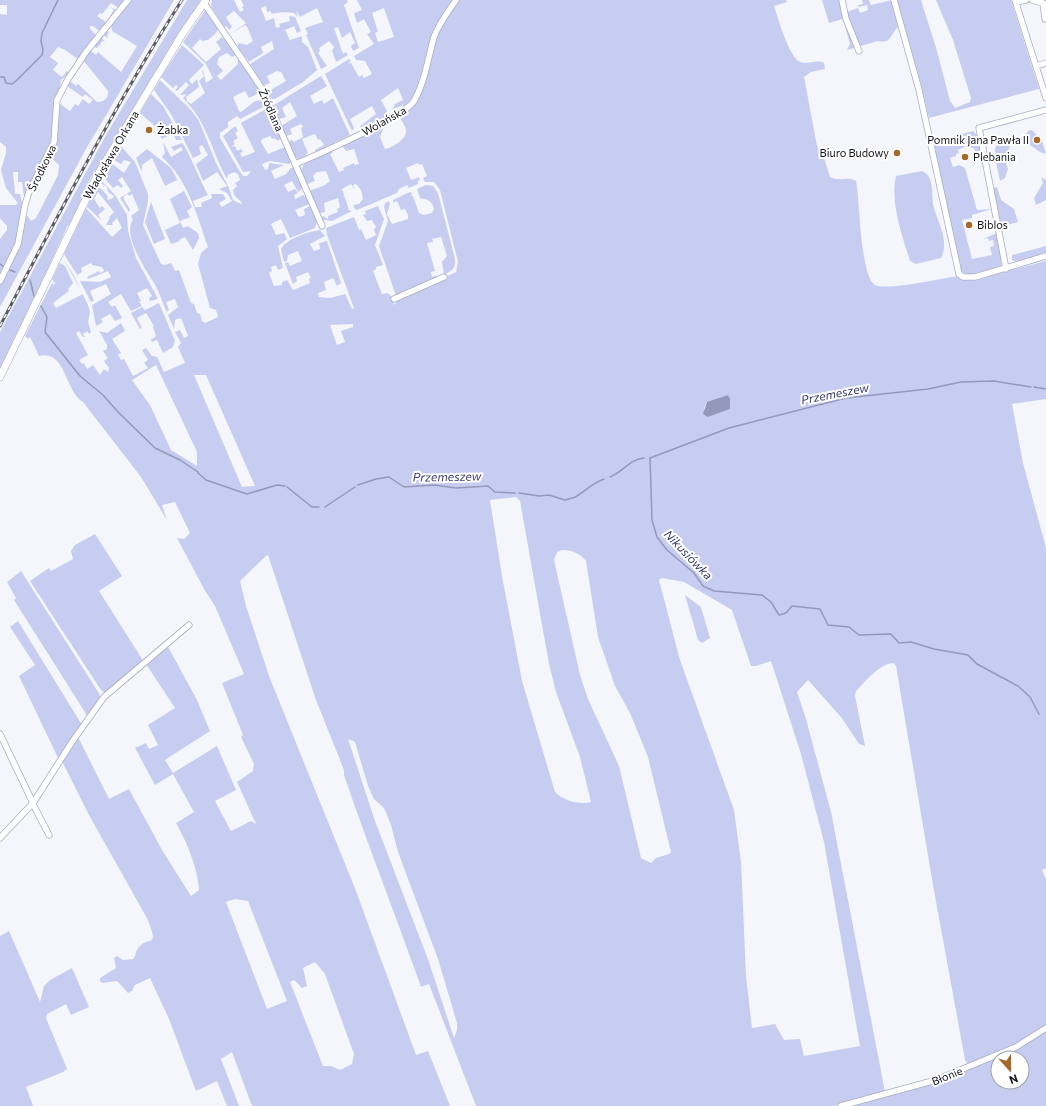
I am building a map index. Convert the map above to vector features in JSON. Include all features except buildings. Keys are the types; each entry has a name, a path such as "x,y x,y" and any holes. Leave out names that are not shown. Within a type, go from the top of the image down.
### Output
{"street":[{"name":"Środkowa","path":"0,281 18,244 29,192 54,142 57,100 68,79 86,52 128,0"},
{"name":"Wolańska","path":"295,164 353,138 401,113 412,104 426,70 436,32 456,0"},
{"path":"842,0 846,19 859,51"},
{"path":"894,0 920,97 957,269 960,275 963,277 975,277 1046,256"},
{"path":"1026,0 1016,1 1046,98"},
{"path":"1032,0 1044,4 1045,18"},
{"name":"Źródlana","path":"205,1 260,85 322,226"},
{"name":"Władysława Orkana","path":"0,377 100,171 181,37 205,1"},
{"path":"1036,66 1046,63"},
{"path":"1006,269 979,128 1046,110"},
{"path":"394,299 444,276"},
{"path":"0,838 33,804 72,742 104,697 189,625"},
{"path":"0,734 49,836"},
{"name":"Błonie","path":"841,1106 936,1080 1016,1046 1046,1028"}],"shaded area":[{"path":"0,0 125,0 119,8 111,3 102,14 100,13 97,16 106,22 114,10 110,7 117,10 102,29 98,30 93,26 90,26 90,29 97,36 79,60 58,47 50,57 58,63 53,70 62,77 67,71 70,73 61,80 54,136 24,197 22,182 18,182 18,172 13,172 15,194 20,194 23,207 19,234 15,246 0,276 0,239 7,230 7,226 0,218 0,205 15,205 18,203 6,188 1,170 6,153 6,147 0,142 0,14 7,15 7,5 0,5"},
{"path":"130,0 174,0 86,149 0,307 0,285 20,244 26,214 31,221 36,218 58,175 59,165 49,156 57,138 59,103 70,111 75,104 78,106 83,99 89,104 93,100 85,94 83,97 67,86 69,80 76,86 78,84 97,102 107,98 108,91 83,60 106,30 109,32 107,36 109,38 104,36 102,38 105,42 102,41 100,44 102,46 99,45 97,48 99,50 94,46 91,51 96,55 98,52 121,72 137,46 112,31 111,24"},
{"path":"187,0 203,0 89,181 88,187 70,225 68,225 51,262 52,263 0,371 0,332 106,135"},
{"path":"212,0 234,0 240,12 244,10 241,0 347,0 348,2 344,5 359,48 353,51 351,46 355,43 350,32 342,38 338,27 334,28 343,54 346,52 348,55 336,62 332,51 334,47 329,41 319,48 320,51 318,53 327,66 321,69 306,35 308,34 305,28 323,22 317,8 300,17 296,10 298,17 294,13 272,14 270,11 267,12 266,6 261,8 266,21 274,18 276,28 280,27 279,24 290,21 289,16 295,17 301,31 297,33 294,26 285,30 290,40 302,36 302,42 308,47 317,70 303,82 275,99 272,99 267,92 286,81 281,72 277,71 267,76 270,83 263,86 250,64 274,49 272,41 261,47 263,53 249,62 237,46 239,43 247,45 253,41 247,27 245,25 232,33 246,23 234,11 226,17 232,27 229,30 226,26 224,27 211,6"},
{"path":"357,0 454,0 431,46 415,94 405,109 403,105 392,110 395,104 403,100 398,88 381,100 388,113 387,117 362,131 360,126 376,114 372,106 350,119 354,128 352,131 325,74 349,59 351,61 348,64 351,63 359,77 362,75 364,78 372,74 365,61 356,60 354,56 374,44 367,34 371,32 364,19 357,23 354,13 362,10","holes":["384,8 394,37 378,42 375,33 378,32 372,13"]},
{"path":"458,0 786,0 787,2 774,6 784,37 792,53 796,59 803,63 824,63 825,69 811,72 804,77 817,146 819,149 821,148 830,177 856,181 863,253 870,279 875,285 890,286 915,284 958,276 964,279 972,280 1046,261 1046,399 1012,404 1023,463 1046,548 1046,868 1042,870 1046,879 1046,1027 1003,1050 990,1050 990,1056 968,1065 965,1060 933,885 896,666 894,663 878,669 856,691 855,696 865,746 859,744 841,717 808,680 797,692 806,719 831,812 885,1092 834,1106 476,1106 429,984 421,987 353,802 344,775 344,770 316,700 268,555 240,581 246,606 269,676 356,891 416,1055 428,1051 450,1106 252,1106 232,1052 221,1059 239,1106 227,1106 217,1081 196,1091 169,1019 150,978 135,985 132,991 128,993 117,981 102,983 100,981 100,978 116,968 114,958 117,956 123,960 133,959 141,945 151,941 153,936 148,920 89,815 62,761 78,737 109,799 129,789 162,850 191,896 199,890 198,882 194,864 184,838 176,823 194,812 173,774 155,785 135,748 146,743 149,749 158,745 148,725 175,708 146,664 167,645 197,700 210,731 165,760 173,773 217,746 236,790 215,801 231,831 251,821 256,824 237,782 253,771 254,764 241,737 243,735 222,683 244,674 215,606 204,589 177,538 184,539 190,533 175,502 162,505 167,520 141,477 72,390 60,365 55,359 48,356 39,356 30,337 28,339 25,336 52,283 54,285 55,283 52,279 60,263 65,266 73,283 68,289 69,291 53,303 56,308 83,294 90,312 88,322 91,332 89,334 87,331 83,334 85,337 83,337 79,331 76,333 88,355 79,360 82,364 84,363 87,369 93,365 100,375 104,369 108,372 109,368 104,361 108,358 103,351 107,349 107,345 99,331 107,333 121,323 125,331 112,339 121,353 118,355 121,360 124,359 133,376 148,368 144,363 148,360 142,350 146,348 152,356 157,357 164,372 185,363 178,347 181,343 175,332 180,330 184,338 188,336 181,318 175,320 174,329 168,315 178,307 175,299 166,302 169,310 167,312 157,288 140,260 132,242 130,226 133,220 131,216 139,210 132,194 129,196 128,194 124,196 124,200 130,209 129,212 120,198 131,191 122,177 118,180 123,186 121,188 118,185 113,188 102,175 110,162 124,173 131,162 124,160 121,164 112,159 120,145 135,162 148,194 143,225 161,264 165,265 171,263 175,271 179,270 191,303 194,304 202,321 205,323 218,317 216,310 210,308 198,264 201,253 208,247 191,199 185,187 179,176 162,157 165,153 163,142 171,157 183,150 181,147 174,151 171,147 182,143 187,151 208,195 193,201 195,207 202,207 201,203 212,198 211,194 223,194 226,199 219,203 222,207 232,201 227,193 219,189 227,186 217,172 203,181 196,164 208,155 202,145 199,147 201,154 193,158 171,114 154,90 160,80 191,110 199,121 216,163 229,188 233,200 241,204 242,203 234,195 233,190 237,186 235,183 240,180 238,174 234,172 228,175 227,179 204,127 192,108 183,98 187,94 180,95 189,85 186,82 177,91 175,90 178,87 176,85 173,88 161,77 182,45 204,65 189,80 192,84 197,79 199,87 186,97 187,101 191,104 205,93 199,81 204,76 202,72 203,70 206,83 213,78 206,64 183,42 206,9 219,28 208,40 202,41 200,39 192,48 206,62 221,49 216,42 222,37 224,39 226,38 236,55 232,57 227,53 219,57 217,64 223,71 217,76 221,80 238,64 238,59 242,62 261,92 249,98 245,91 233,97 239,111 241,112 257,100 260,100 260,98 264,98 265,102 263,107 240,119 237,116 228,122 228,127 220,133 220,138 240,172 243,176 247,176 251,171 243,172 223,136 235,126 238,131 235,133 238,138 233,141 235,144 231,147 235,146 237,151 241,149 243,152 240,153 242,157 255,152 241,123 264,110 270,112 281,138 278,141 274,138 272,139 270,136 262,139 261,142 268,154 285,147 291,162 289,164 270,161 262,164 265,170 268,169 269,163 284,165 271,171 275,179 286,174 291,168 294,168 303,188 298,192 292,181 284,185 288,192 295,189 298,193 294,195 295,199 303,195 306,197 309,204 295,210 299,217 305,215 304,209 310,206 317,221 315,228 290,238 281,219 271,224 276,235 284,233 287,239 278,246 283,268 278,270 276,265 271,267 272,271 269,273 274,286 282,285 282,282 287,280 293,290 310,283 309,279 311,278 308,272 296,277 297,281 293,284 285,263 288,262 290,266 302,261 298,251 288,255 287,261 284,262 281,249 293,239 310,232 320,230 325,236 310,244 314,251 320,249 319,243 327,241 341,283 337,286 333,278 324,282 326,290 318,293 319,297 330,298 345,294 352,309 354,308 327,235 326,228 354,217 359,230 361,229 366,240 376,235 374,230 376,227 372,220 367,221 363,215 366,214 365,211 378,206 384,219 375,245 383,265 376,267 373,271 382,294 388,293 391,296 394,305 400,298 456,272 458,262 440,190 434,182 425,182 423,178 427,176 422,164 419,165 418,163 406,168 411,180 419,177 420,180 418,181 418,184 409,188 407,185 399,189 397,193 357,210 353,205 359,204 363,199 361,190 356,184 353,185 355,190 351,184 342,189 349,210 352,211 332,221 323,220 321,218 323,216 328,219 328,216 338,212 337,209 340,207 338,198 324,203 325,212 320,213 309,191 325,185 330,181 326,171 317,172 313,176 315,181 307,184 301,170 304,164 331,151 333,153 330,154 339,172 344,170 343,168 354,163 355,165 359,164 354,149 346,151 342,145 382,124 383,129 380,137 385,149 402,140 406,134 406,131 400,116 408,110 420,91 437,34","holes":["353,324 353,327 341,331 345,342 337,345 330,325","156,365 197,452 197,466 171,450 150,405 132,380","194,375 206,375 255,486 242,487","707,402 730,409 708,417 704,408","516,497 520,501 549,664 556,692 580,757 591,802 572,802 555,792 522,681 502,576 490,500","562,550 575,552 586,561 598,637 615,686 630,713 648,757 671,852 656,858 651,863 641,858 619,766 588,699 580,675 554,560 557,552","662,578 684,582 732,610 751,666 756,666 771,661 801,754 824,842 860,1046 804,1056 800,1039 784,1040 775,1024 752,1028 746,976 741,862 734,810 680,660 659,580","348,739 355,742 368,786 374,799 384,808 391,825 398,852 438,959 457,1023 457,1030 454,1038 429,962 375,821","235,899 248,901 287,1001 267,1009 226,902","315,962 325,974 354,1054 352,1064 340,1070 331,1066 323,1066 290,982 294,980 302,988 307,986 303,968"]},
{"path":"822,0 841,0 849,24 847,12 858,8 860,13 868,10 867,5 858,7 858,5 863,4 862,0 869,0 871,5 892,0 898,27 886,41 878,41 847,50 850,44 843,19 829,23"},
{"path":"897,0 921,0 937,51 950,101 955,108 970,102 971,98 953,40 936,0 1011,0 1039,89 929,118"},
{"path":"321,76 327,86 310,96 314,104 322,100 324,104 333,98 350,135 316,152 315,150 324,145 320,139 318,140 315,134 302,139 308,153 306,154 307,157 299,159 295,157 288,142 292,140 294,142 303,137 301,128 303,127 301,124 290,129 292,134 286,136 281,126 297,116 290,102 282,108 286,117 279,119 274,105"},
{"path":"151,94 163,106 182,140 176,140 173,133 162,139 156,127 140,113"},
{"path":"1032,130 1042,141 1046,154 1030,145 1026,134 1028,131"},
{"path":"973,131 978,136 980,151 975,153 974,148 964,147 958,150 959,153 956,154 956,156 950,158 953,167 959,165 965,168 977,210 992,209 972,215 972,218 962,220 972,259 992,255 990,247 994,246 993,240 989,241 988,238 983,239 997,233 1002,260 1001,266 982,274 971,275 962,272 959,264 934,144 936,141"},
{"path":"1000,138 1002,145 1004,144 1003,138 1011,143 1005,156 995,160 995,149"},
{"path":"147,149 171,168 181,187 177,180 165,186 152,158 142,165 142,172 136,158"},
{"path":"1005,160 1008,169 1005,178 1000,181 996,162"},
{"path":"922,171 927,174 930,180 933,204 942,231 944,244 941,258 916,264 910,261 900,230 896,208 895,186 896,176"},
{"path":"1041,177 1046,180 1046,200 1036,205 1034,198 1043,183"},
{"path":"100,179 115,195 127,215 128,231 136,258 158,299 150,301 149,298 152,296 147,288 137,293 141,301 139,302 142,306 131,311 121,294 108,302 112,307 115,305 122,318 115,321 110,314 101,319 103,322 96,326 92,305 111,294 106,284 90,291 94,301 91,302 80,281 100,282 111,277 108,271 88,279 87,277 99,271 100,273 104,271 102,267 92,265 91,263 81,268 82,272 77,275 64,254 86,208 112,237 122,228 117,218 112,223 113,225 106,225 110,218 109,217 114,212 98,192 94,199 100,208 102,206 105,209 98,215 102,221 87,207 97,185 107,195 108,200 114,196 108,192 107,187 98,181"},
{"path":"426,185 433,186 438,193 455,259 455,265 451,271 444,274 442,262 447,256 441,237 432,239 433,242 427,243 435,271 431,272 432,277 437,275 432,280 396,296 379,246 388,221 384,207 385,203 389,201 390,204 387,214 392,224 408,219 405,209 401,210 397,201 393,203 393,200 410,192 413,194 410,195 413,196 419,213 424,215 432,213 434,209 431,202 420,198 417,189"},
{"path":"997,187 1001,200 1014,209 1018,222 1000,227 993,188"},
{"path":"184,191 192,207 187,211 190,217 180,221 183,228 188,226 198,233 199,238 193,250 185,237 179,240 180,241 171,244 165,230 180,223 170,199"},
{"path":"151,202 165,239 154,244 145,222"},
{"path":"1002,235 1007,257 1006,257"},
{"path":"1046,246 1046,253 1016,262 1012,260 1012,255"},
{"path":"64,260 73,274 81,290"},
{"path":"159,303 175,341 173,347 163,353 157,340 152,342 151,340 156,336 154,326 146,313 137,318 142,328 140,329 131,313 142,307 145,310"},
{"path":"728,395 730,399 730,409 708,417 703,414 707,402"},
{"path":"95,534 122,576 99,591 144,662 105,693 101,690 30,581 49,568 51,571 73,559 71,551 75,545"},
{"path":"21,571 101,697 88,717 14,600 16,598 7,582"},
{"path":"685,595 701,607 710,638 702,643 698,640"},
{"path":"18,621 82,725 59,760 19,676 35,665 10,627"},
{"path":"9,931 40,1002 44,986 50,980 72,968 89,1007 71,1015 66,1004 47,1014 46,1018 67,1069 26,1087 33,1106 0,1106 0,936"},
{"path":"1046,1030 1046,1106 845,1106 937,1082 990,1057 990,1090 1030,1090 1030,1050 1004,1050"}],"waterway":[{"path":"0,77 4,77 6,83 12,84 42,55 42,33 58,0"},
{"path":"10,270 15,272"},
{"path":"30,280 34,296"},
{"path":"41,306 47,317 45,332 80,376 103,395 155,448 180,460 198,472"},
{"name":"Przemeszew","path":"650,458 729,428 846,398 928,389 961,382 994,381 1031,387"},
{"name":"Przemeszew","path":"1034,387 1046,389"},
{"name":"Przemeszew","path":"610,477 631,463 644,458"},
{"name":"Nikusiówka","path":"650,458 652,520 657,537 667,550 694,573 703,586 714,591 762,595 771,602 779,615 786,613 792,606 820,609 828,625 849,627 859,635 891,634 899,643 911,642 934,649 968,655 977,664 1018,686 1030,697 1039,714"},
{"path":"198,473 206,480 247,494 277,485 285,486"},
{"name":"Przemeszew","path":"358,485 376,479 389,477 404,487 434,485 456,488 488,486 495,492 515,493"},
{"name":"Przemeszew","path":"573,498 581,494 595,483 604,479"},
{"path":"287,487 312,507 319,507"},
{"name":"Przemeszew","path":"325,507 355,487"},
{"name":"Przemeszew","path":"519,493 539,496 549,495 565,500 572,498"}],"railway":[{"path":"0,326 110,120 182,0"}],"place":[{"name":"Żabka","path":"149,130"},
{"name":"Pomnik Jana Pawła II","path":"1037,140"},
{"name":"Biuro Budowy","path":"897,153"},
{"name":"Plebania","path":"965,157"},
{"name":"Biblos","path":"969,225"}]}
